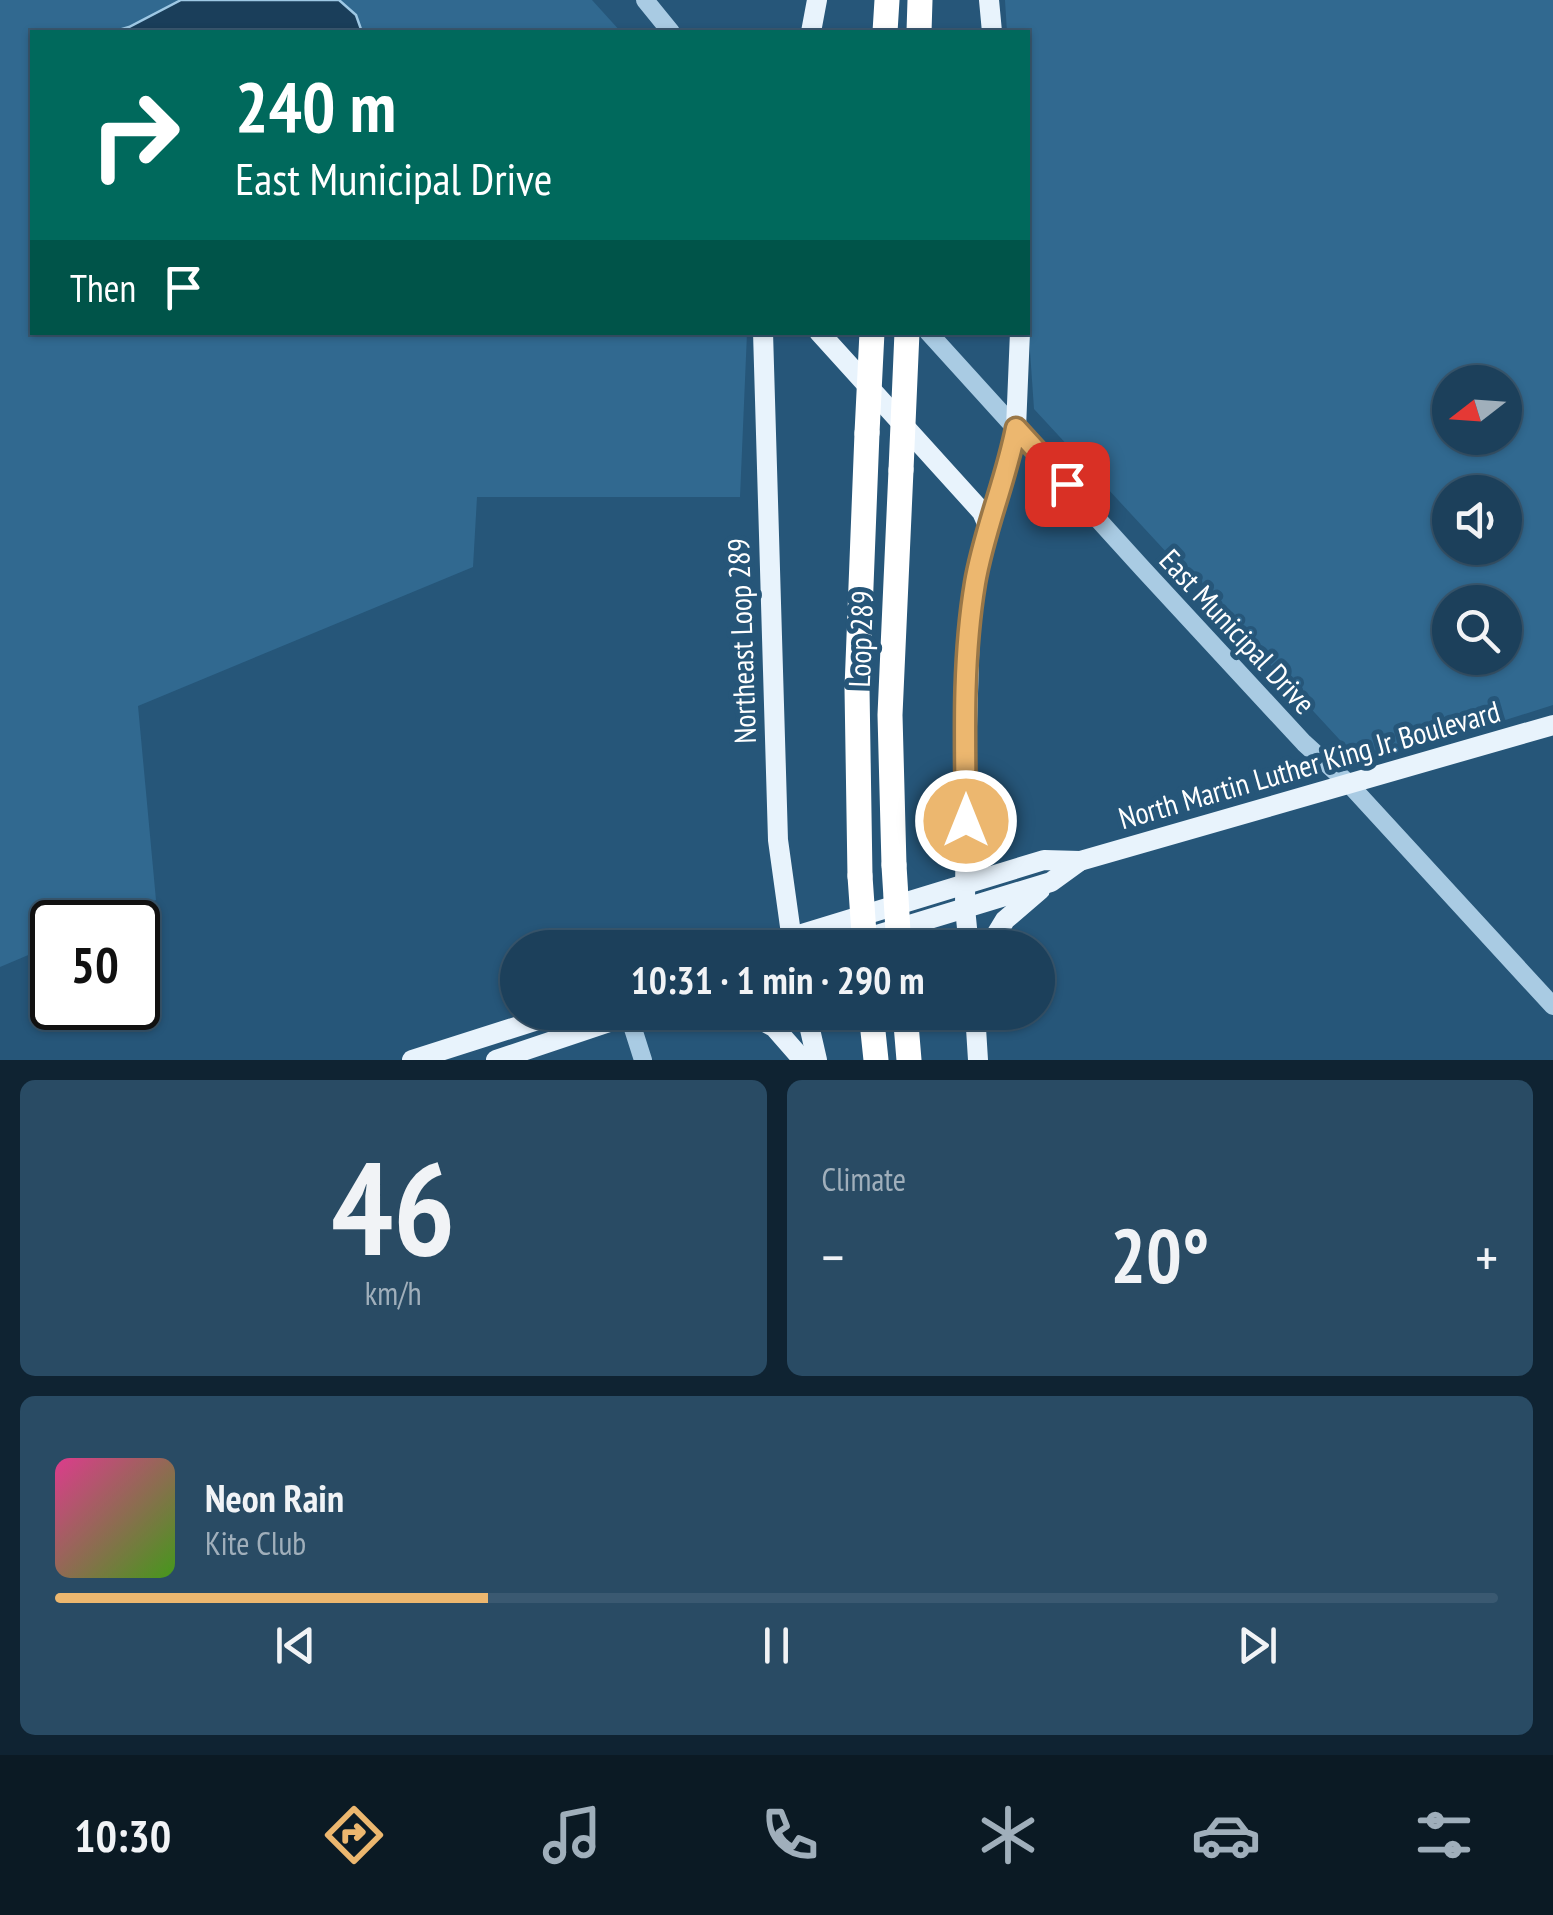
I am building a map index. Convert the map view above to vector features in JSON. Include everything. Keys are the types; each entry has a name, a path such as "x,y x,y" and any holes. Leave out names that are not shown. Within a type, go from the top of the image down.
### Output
{"highway":[{"path":"886,30 887,0"},
{"path":"919,30 920,0"},
{"name":"Loop 289","path":"864,930 857,688 872,335"},
{"name":"Loop 289","path":"898,930 890,715 907,335"},
{"path":"873,1030 876,1060"},
{"path":"906,1030 909,1060"}],"main road":[{"path":"811,30 818,0"},
{"path":"989,0 992,30"},
{"name":"Northeast Loop 289","path":"763,335 778,840 790,930"},
{"path":"821,335 982,512 989,528"},
{"path":"968,930 970,628 976,582 1016,428 1020,335"},
{"name":"North Martin Luther King Jr. Boulevard","path":"827,930 966,882 1044,860 1080,860 1553,725"},
{"name":"North Martin Luther King Jr. Boulevard","path":"893,930 1051,882 1080,860"},
{"path":"999,930 1005,920 1051,882"},
{"path":"412,1060 464,1052 518,1030"},
{"path":"496,1060 585,1030"},
{"path":"777,1030 804,1060"},
{"path":"810,1030 816,1060"},
{"path":"976,1030 978,1060"}],"street":[{"path":"645,0 669,30"},
{"name":"East Municipal Drive","path":"931,335 1304,743 1350,784 1553,1006"},
{"path":"638,1030 643,1060"}],"shaded area":[{"path":"0,0 592,0 619,30 30,30 30,335 747,335 740,497 477,497 473,567 138,706 156,900 30,900 30,954 0,967"},
{"path":"181,0 339,0 356,15 361,30 119,30"},
{"path":"1005,0 1553,0 1553,705 1363,765 1034,409 1029,335 1030,30 1007,30"}],"route":[{"path":"966,821 972,604 1016,428 1067,484"}]}
